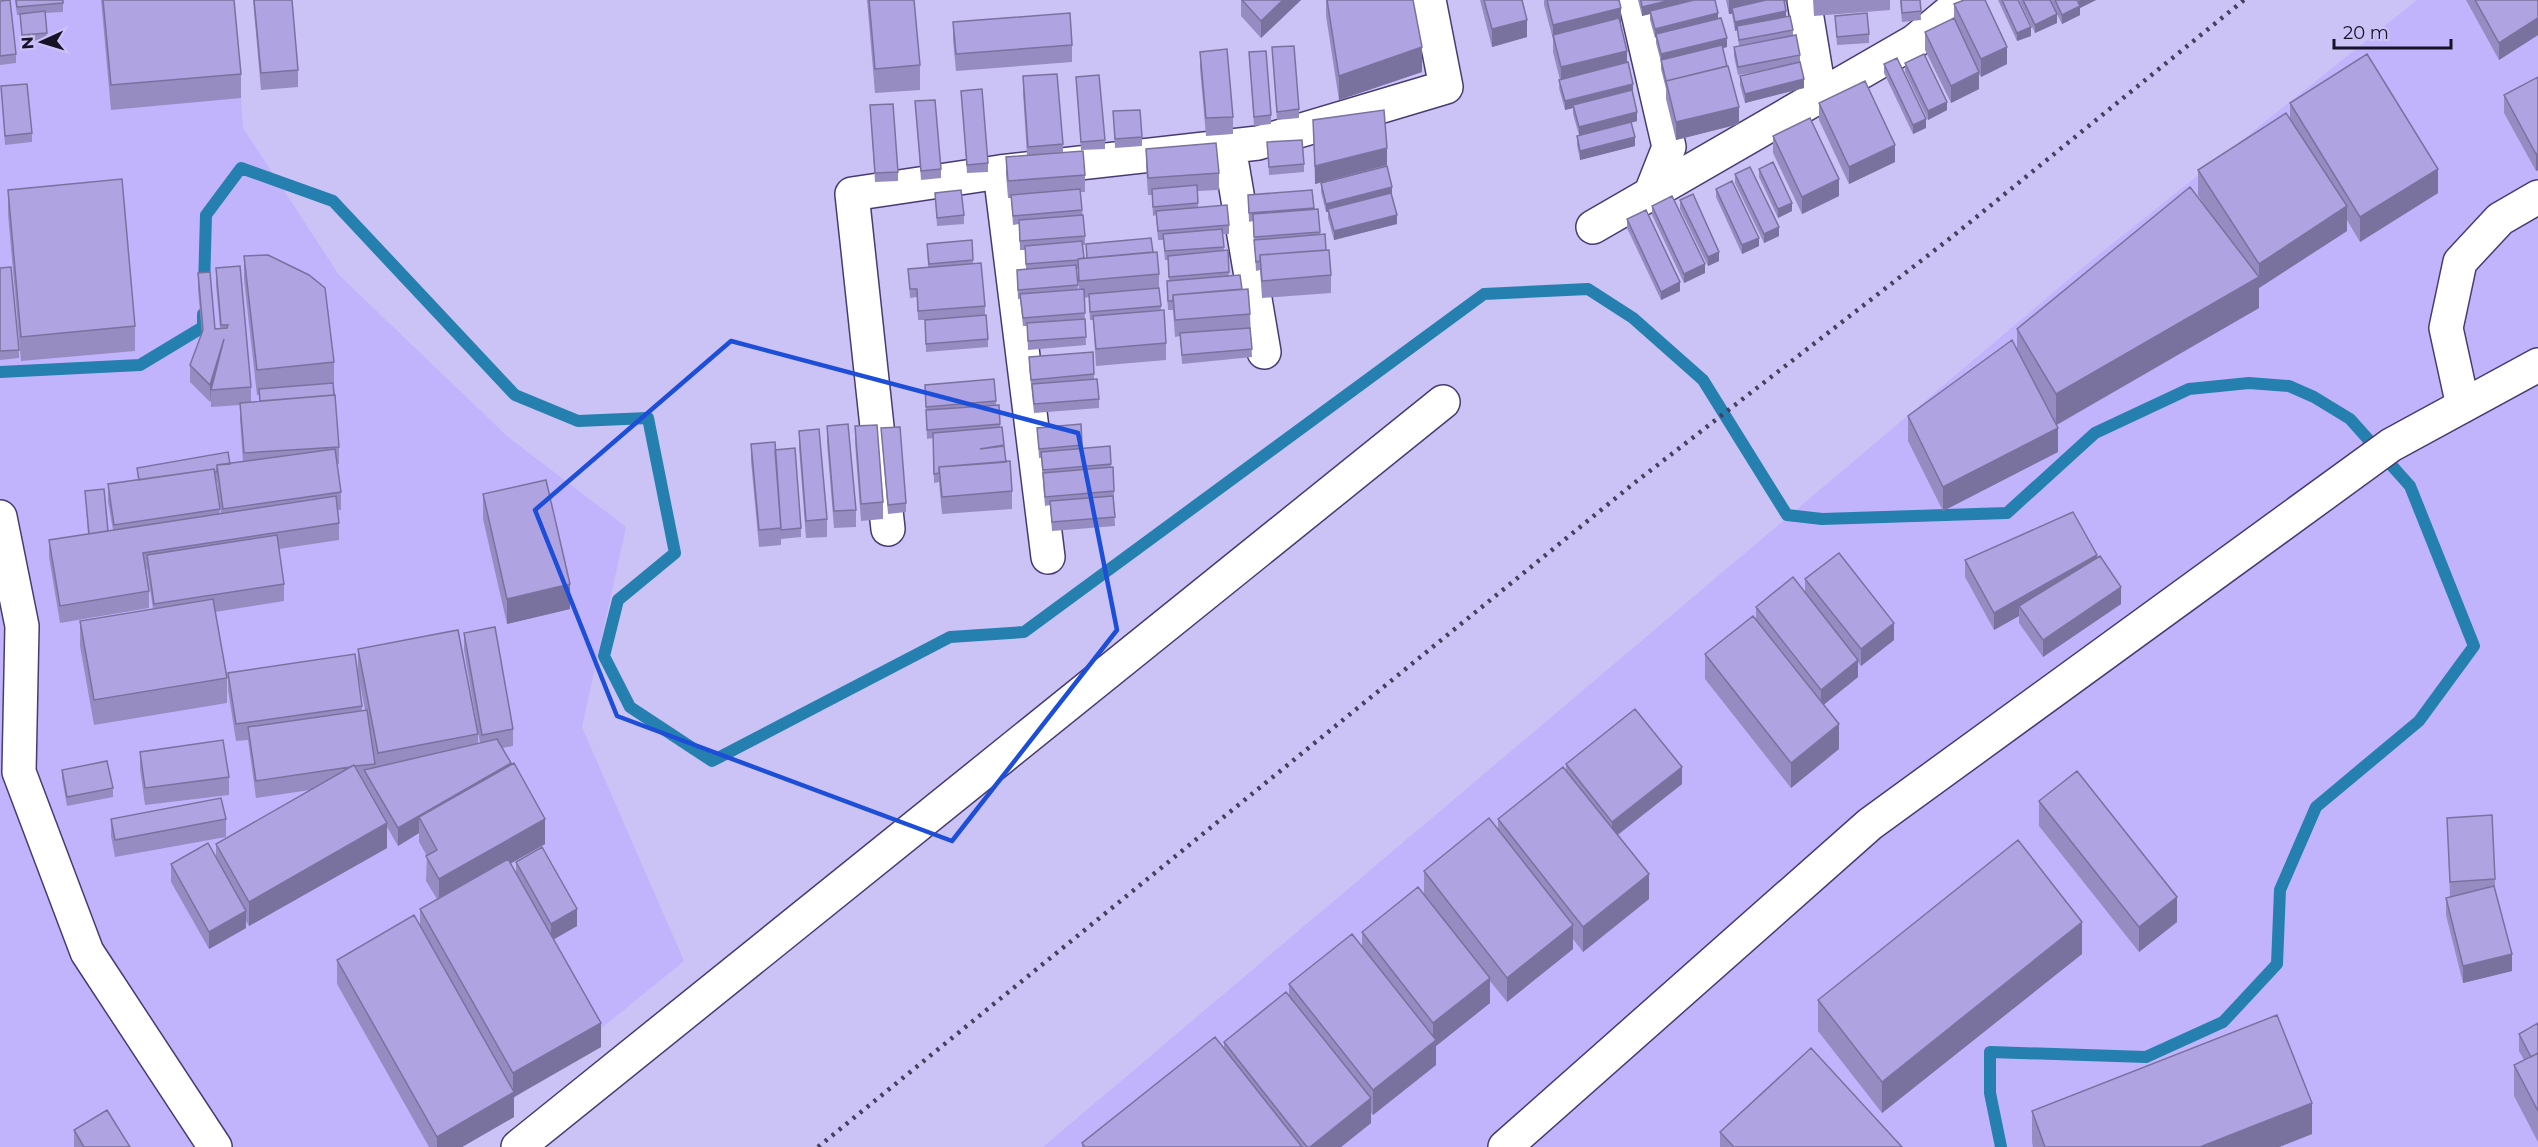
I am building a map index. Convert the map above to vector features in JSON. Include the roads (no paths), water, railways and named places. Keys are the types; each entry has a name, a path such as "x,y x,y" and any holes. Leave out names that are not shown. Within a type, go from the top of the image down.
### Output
{"street":[{"path":"888,529 852,194 1000,172 1258,143 1446,87 1429,0"},
{"path":"1635,0 1669,147 1652,190"},
{"path":"1804,0 1820,97"},
{"path":"1593,226 1652,190 1820,97 1915,41 1964,0"},
{"path":"1228,147 1264,352"},
{"path":"1000,172 1048,558"},
{"path":"2463,406 2446,328 2460,261 2500,219 2538,197"},
{"path":"1505,1147 1870,824 2391,446 2538,365"},
{"path":"518,1147 1443,402"},
{"path":"0,517 11,627 19,772 87,951 215,1147"}],"waterway":[{"path":"204,287 206,215 241,168 333,201 515,395 578,421 648,418 675,553 618,600 604,656 630,707 712,761 950,637 1024,632 1484,294 1588,289 1633,318 1703,380 1787,515 1822,519 2007,513 2095,433 2189,389 2249,383 2289,386 2314,397 2350,419 2410,486 2474,646 2419,721 2316,807 2280,890 2277,964 2223,1022 2146,1057 1990,1052 1990,1093 2001,1147"},
{"path":"0,372 140,365 203,327 203,314"}],"railway":[{"path":"818,1147 1633,484 1953,236 2244,0"}]}
